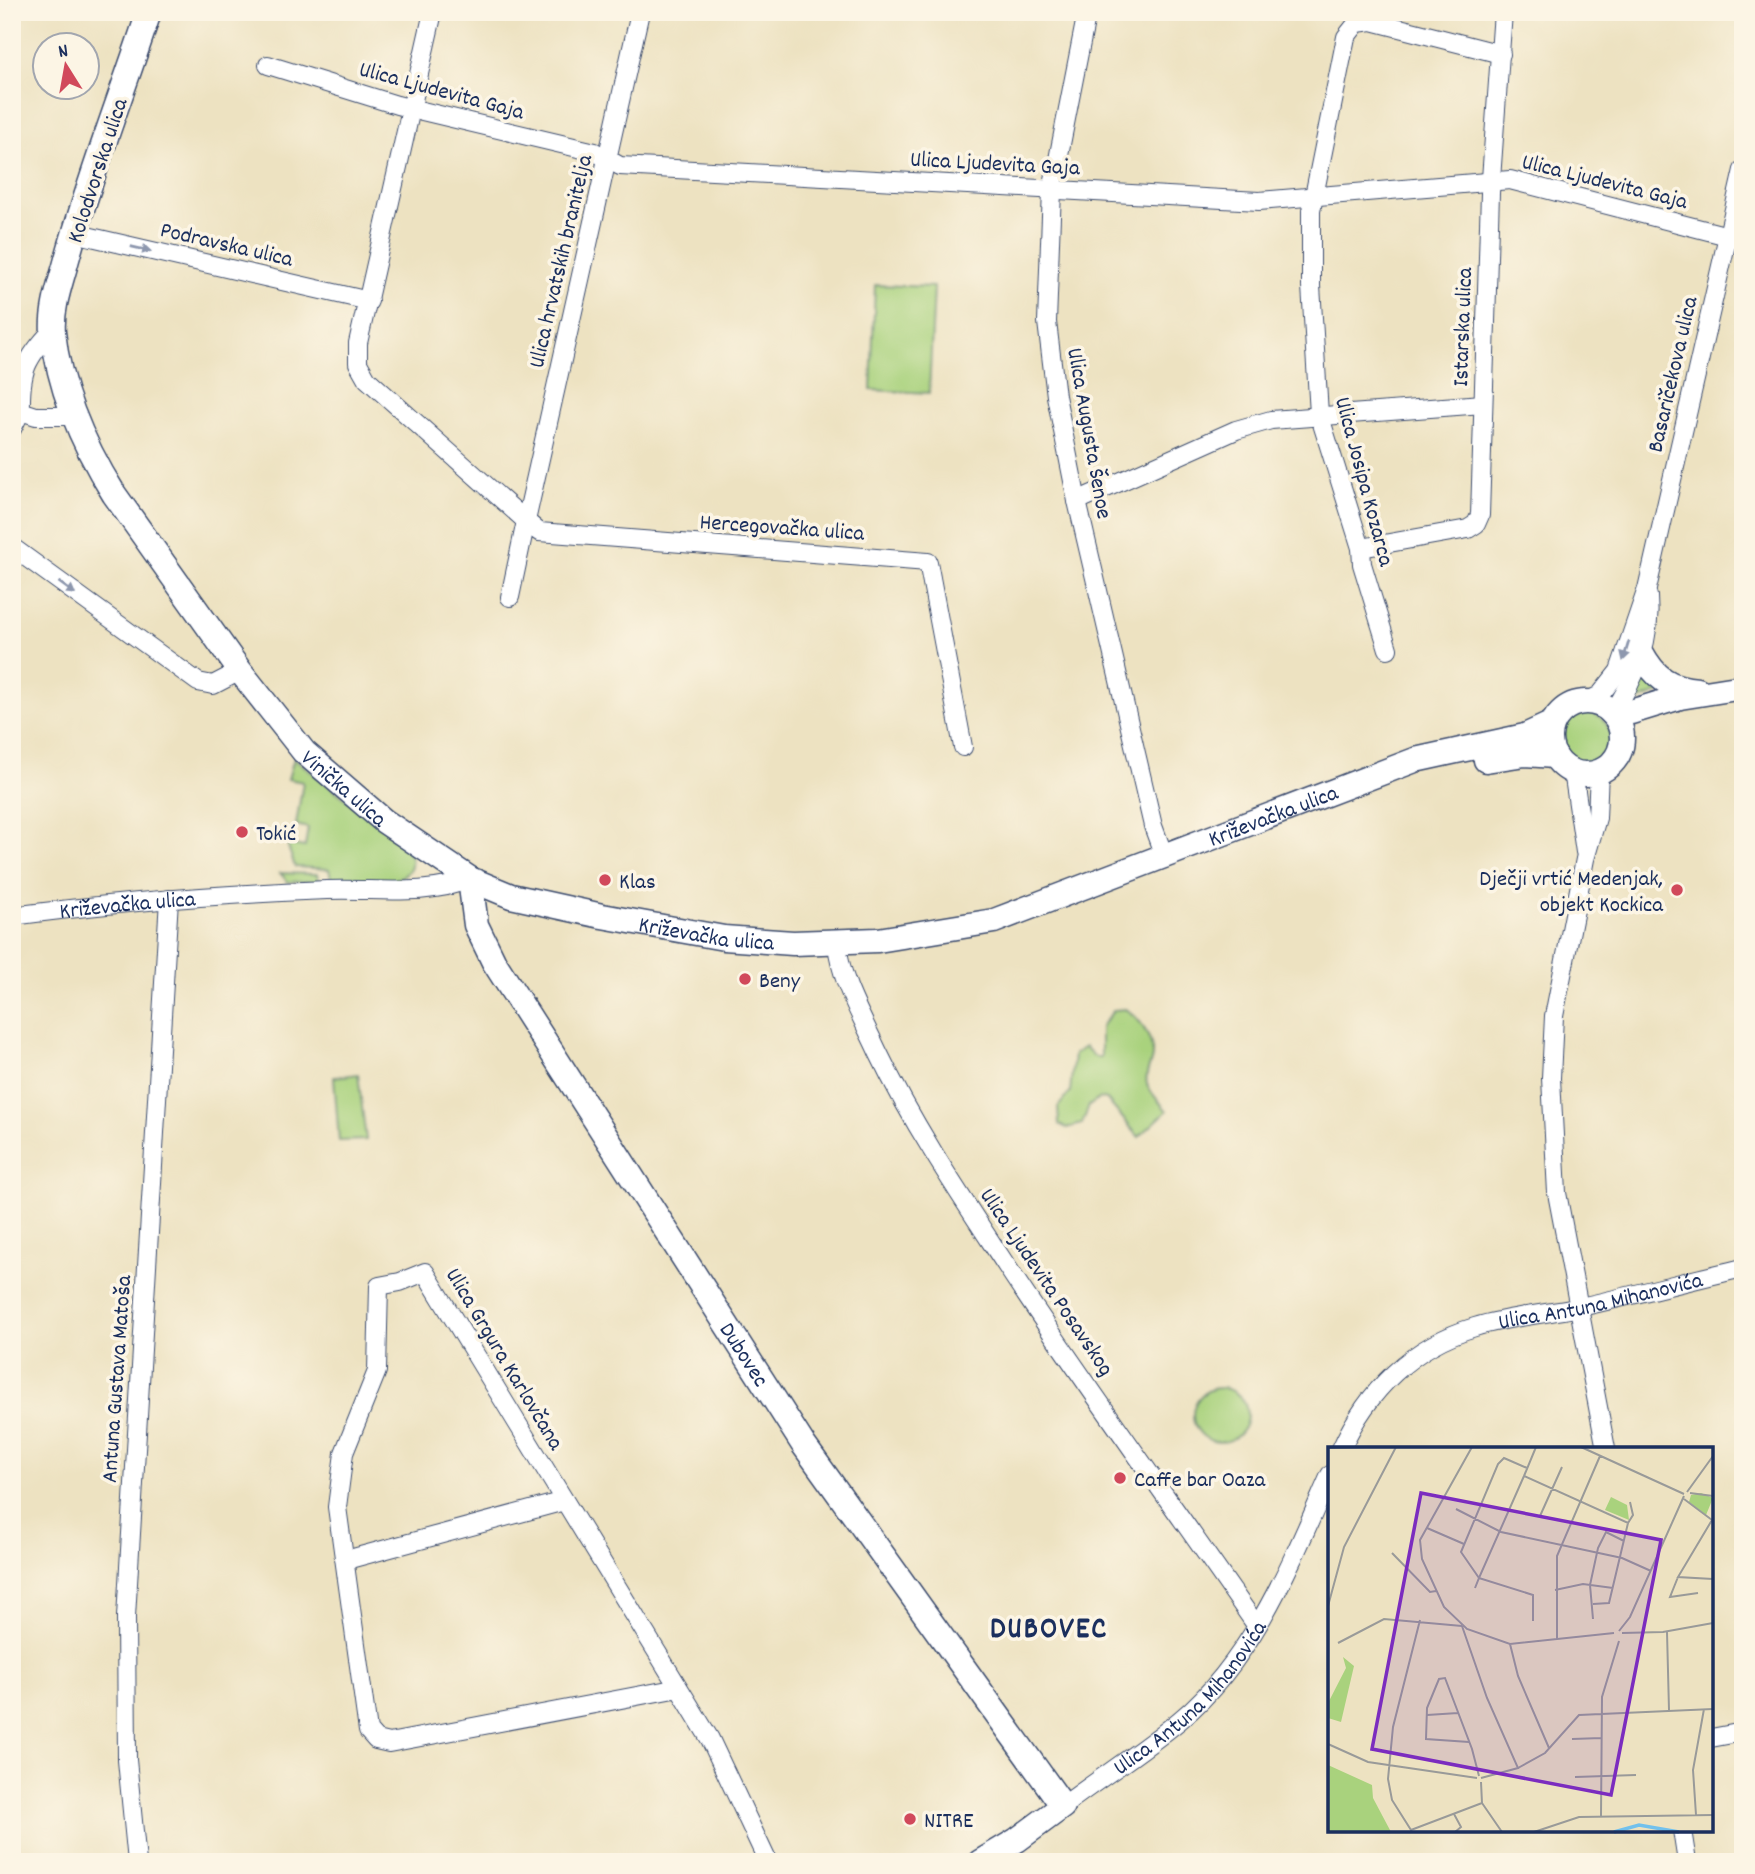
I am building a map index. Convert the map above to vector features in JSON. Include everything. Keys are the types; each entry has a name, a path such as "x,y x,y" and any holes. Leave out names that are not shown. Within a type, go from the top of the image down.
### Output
{"main road":[{"name":"Kolodvorska ulica","path":"53,330 54,309 74,233 149,12"},
{"name":"Vinička ulica","path":"53,330 67,395 96,464 114,495 240,671 319,769 384,821 470,879"},
{"path":"1641,652 1649,666 1666,683 1679,689 1709,691"},
{"path":"1612,713 1621,730 1622,740 1615,759 1599,771 1564,763 1550,743 1553,723 1567,707 1588,702 1612,713 1631,712 1709,691 1743,687 1643,726 1622,740"},
{"name":"Križevačka ulica","path":"470,879 528,901 724,938 837,944 914,935 993,921 1434,754 1525,736 1553,723"},
{"name":"Križevačka ulica","path":"1381,776 1413,774 1525,754 1564,763"},
{"name":"Dubovec","path":"470,879 476,925 494,962 743,1354 866,1534 1063,1806"},
{"name":"Ulica Antuna Mihanovića","path":"980,1862 1017,1840 1063,1806"}],"street":[{"path":"433,12 358,343 358,363 367,379 526,521 510,597"},
{"name":"Ulica hrvatskih branitelja","path":"526,521 640,12"},
{"name":"Ulica Augusta Šenoe","path":"1087,12 1052,190 1047,322 1056,396 1077,501 1153,826 1164,856"},
{"name":"Istarska ulica","path":"1361,548 1456,532 1476,523 1480,515 1490,182 1503,12"},
{"name":"Ulica Josipa Kozarca","path":"1388,649 1362,564 1361,548 1319,414 1311,286 1313,196 1346,37 1357,23 1372,22 1501,54"},
{"name":"Ulica Ljudevita Gaja","path":"268,65 412,108 595,152 620,166 1259,201 1510,180 1606,202 1728,236"},
{"name":"Basaričekova ulica","path":"1588,702 1612,683 1619,671 1647,589 1743,170"},
{"name":"Podravska ulica","path":"74,233 369,301"},
{"path":"12,429 21,411 20,384 25,364 53,330"},
{"path":"1077,501 1236,430 1271,420 1319,414 1483,404"},
{"path":"21,411 36,416 76,416"},
{"name":"Hercegovačka ulica","path":"526,521 539,532 928,562 963,747"},
{"path":"12,547 198,682 213,685 240,671"},
{"name":"Basaričekova ulica","path":"1612,713 1629,687 1641,652 1648,623 1647,589"},
{"path":"1564,763 1586,859"},
{"path":"1599,771 1597,818 1554,1016 1551,1078 1557,1194 1606,1447"},
{"name":"Križevačka ulica","path":"12,916 169,900 328,890 439,888 470,879"},
{"name":"Antuna Gustava Matoša","path":"137,1862 127,1760 126,1617 169,900"},
{"name":"Ulica Ljudevita Posavskog","path":"837,944 839,964 859,1010 901,1100 935,1157 1041,1321 1256,1625"},
{"name":"Ulica Antuna Mihanovića","path":"1342,1447 1352,1425 1375,1391 1421,1351 1475,1327 1578,1307 1743,1268"},
{"name":"Ulica Grgura Karlovčana","path":"679,1688 389,1743 376,1740 368,1731 337,1507 344,1453 377,1371 379,1286 400,1282 425,1272 564,1501 679,1688 710,1739 768,1862"},
{"name":"Ulica Antuna Mihanovića","path":"1063,1806 1181,1719 1232,1663 1291,1563 1328,1480"},
{"path":"346,1560 564,1501"},
{"path":"1713,1738 1743,1732"},
{"path":"1682,1832 1687,1862"}],"green space":[{"path":"875,285 934,287 929,393 871,390"},
{"path":"1642,672 1664,691 1629,704"},
{"path":"1585,712 1603,719 1610,737 1603,755 1585,762 1567,755 1560,737 1567,719"},
{"path":"294,758 404,845 411,859 409,870 387,882 371,884 331,878 329,869 295,867 287,844 305,847 308,828 296,825 303,782 288,779"},
{"path":"280,873 317,874 319,881 288,882"},
{"path":"1125,1009 1145,1029 1151,1043 1152,1056 1146,1077 1147,1084 1167,1111 1139,1137 1107,1100 1100,1098 1089,1106 1082,1124 1067,1128 1059,1124 1058,1107 1070,1092 1074,1054 1085,1047 1095,1057 1101,1057 1101,1026 1114,1010"},
{"path":"358,1074 366,1140 339,1141 334,1077"},
{"path":"1225,1388 1235,1392 1243,1400 1247,1415 1243,1430 1235,1438 1215,1442 1205,1438 1197,1430 1193,1410 1197,1400 1205,1392"}],"place":[{"name":"Tokić","path":"242,832"},
{"name":"Klas","path":"605,880"},
{"name":"Dječji vrtić Medenjak, objekt Kockica","path":"1677,890"},
{"name":"Beny","path":"745,979"},
{"name":"Caffe bar Oaza","path":"1120,1478"},
{"name":"NITRE","path":"910,1819"}],"district":[{"name":"DUBOVEC","path":"1049,1627"}]}
